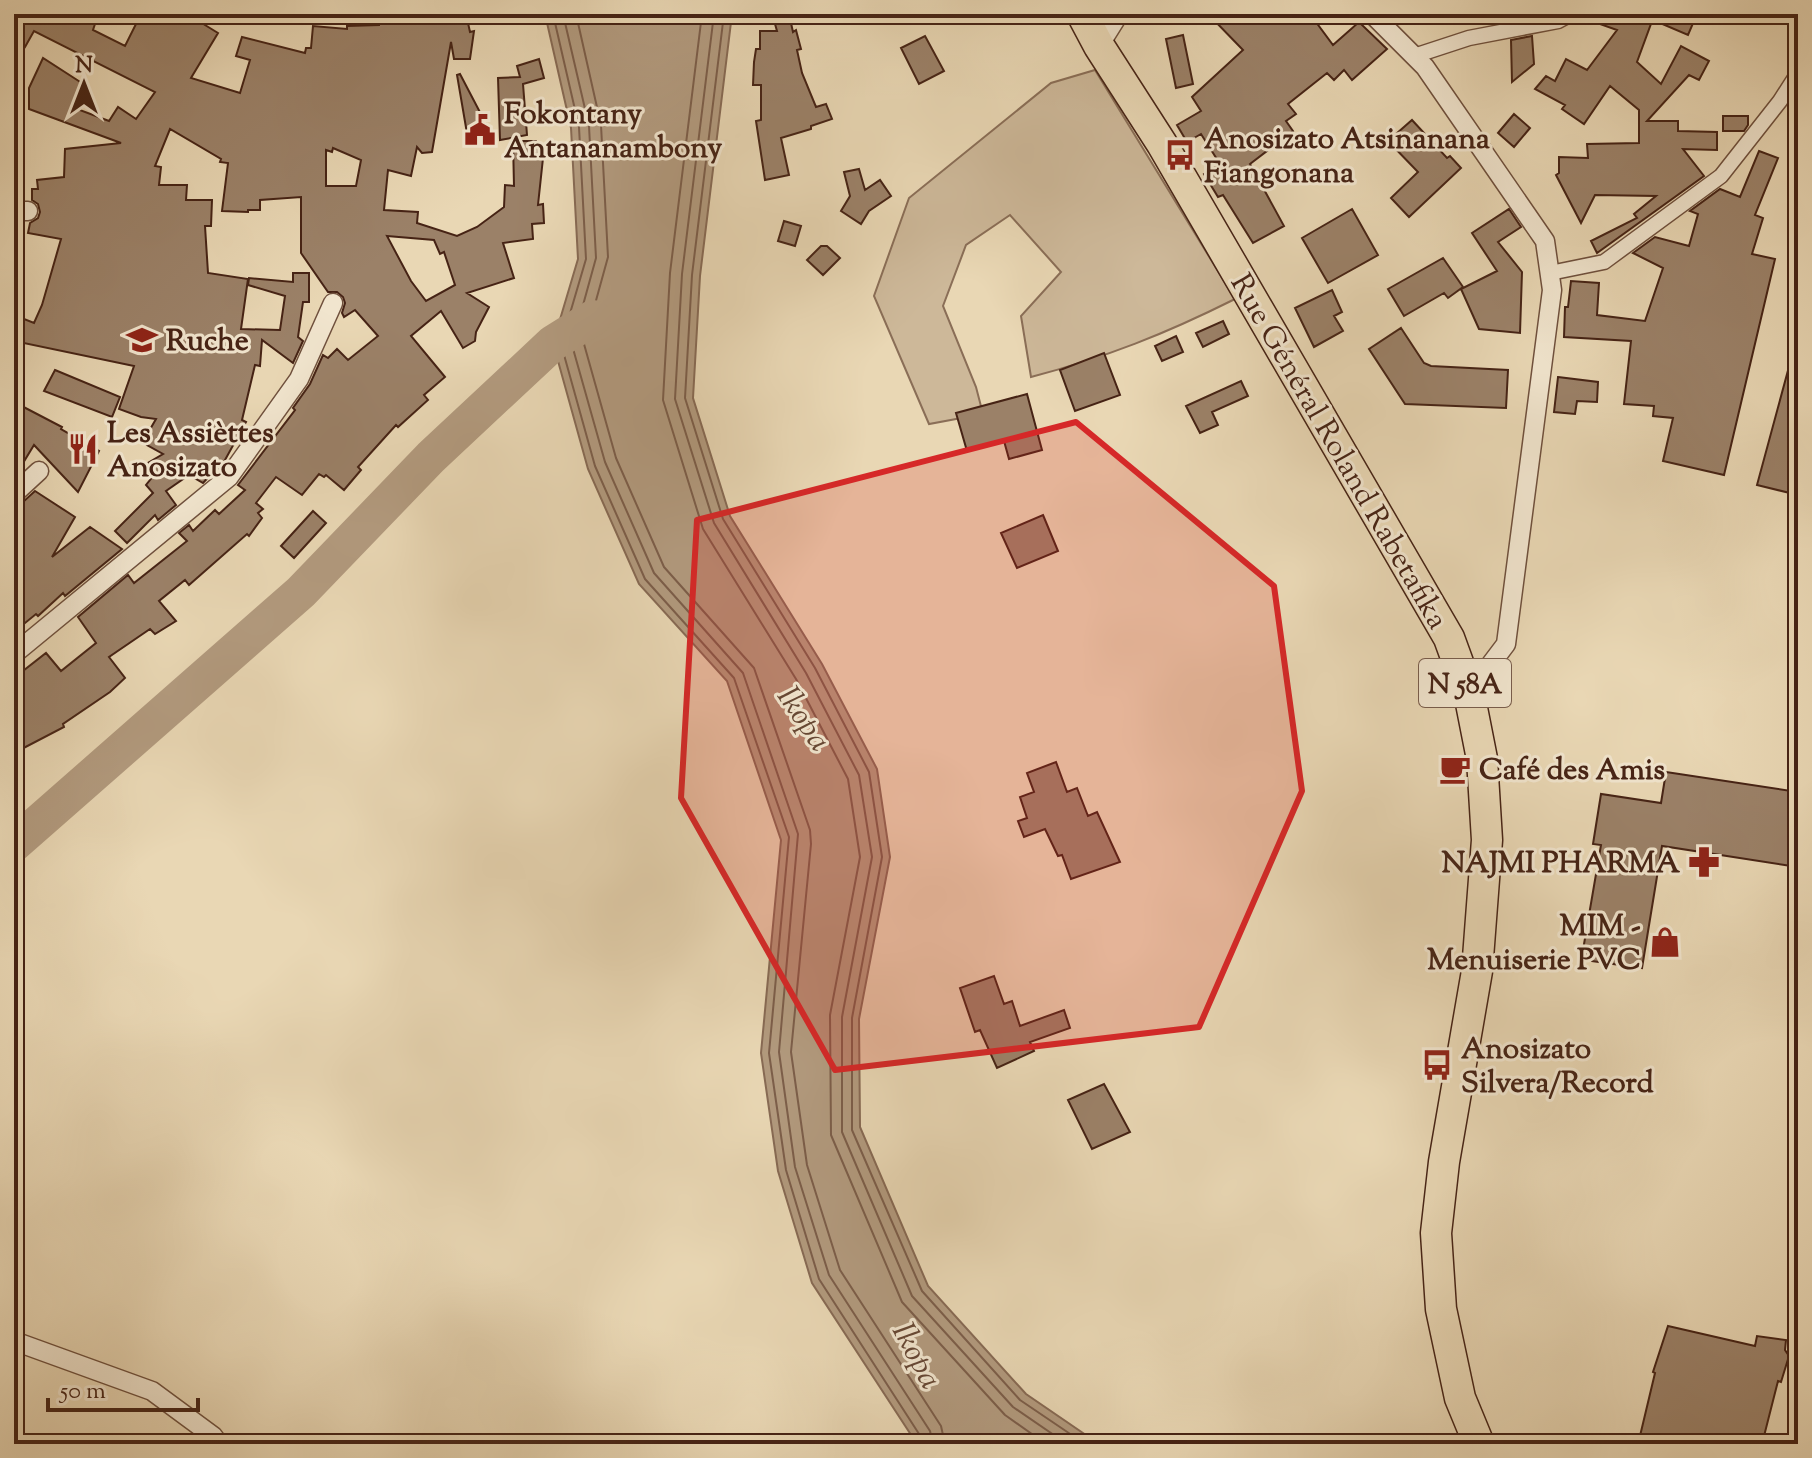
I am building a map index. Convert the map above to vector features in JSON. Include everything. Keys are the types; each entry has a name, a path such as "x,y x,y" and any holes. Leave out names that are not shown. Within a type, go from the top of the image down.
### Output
{"main road":[{"name":"Rue Général Roland Rabetafika","path":"1082,14 1162,144 1449,638 1469,693 1482,759 1487,840 1477,971 1444,1162 1436,1233 1441,1309 1460,1398 1479,1444"}],"street":[{"path":"1099,46 1119,14"},
{"path":"1372,14 1425,67 1545,241 1550,273 1552,290 1543,368 1506,644 1469,693"},
{"path":"1414,56 1469,38 1558,21 1571,14"},
{"path":"1550,273 1604,262 1721,176 1798,73"},
{"path":"14,654 229,477 299,379 333,303"},
{"path":"14,494 39,471"},
{"path":"14,1341 152,1391 213,1436 219,1444"}],"highlighted area":[{"path":"1076,422 1274,586 1302,791 1199,1027 835,1070 681,798 697,520"}],"shaded area":[{"path":"1095,70 1235,299 1135,344 1031,377 1021,316 1061,272 1010,215 966,245 943,306 976,387 983,414 929,424 874,296 909,198 1051,83"}],"water":[{"name":"Ikopa","path":"545,14 732,14 700,276 693,398 730,516 822,664 877,769 890,857 859,1019 860,1127 928,1286 1026,1394 1099,1444 917,1444 812,1283 778,1171 761,1053 781,840 727,681 639,584 588,469 553,343 578,259 571,128"}],"building":[{"path":"41,14 80,14 95,24 93,30 125,46 141,14 187,14 218,33 191,78 240,93 250,60 236,56 242,37 305,53 306,48 311,48 313,26 347,29 347,26 379,25 379,14 466,14 470,32 474,31 470,59 454,59 451,42 432,152 422,153 417,147 411,176 388,170 384,210 418,212 417,223 457,236 477,227 504,207 505,185 514,186 513,141 536,141 537,158 543,158 538,205 543,204 544,223 532,224 533,239 503,243 514,278 467,293 489,307 476,332 475,341 463,348 441,311 411,336 445,377 424,395 428,400 398,427 396,425 358,467 361,470 344,490 326,475 319,474 302,495 276,477 256,503 263,509 258,513 262,518 249,536 247,534 189,585 185,580 159,601 176,621 155,634 150,629 109,657 125,678 63,724 64,727 14,753 14,678 46,653 61,671 96,643 78,617 128,575 134,583 187,541 179,533 189,525 193,531 215,510 219,514 245,490 238,485 295,410 293,408 310,384 323,355 328,358 337,349 348,360 378,336 355,310 344,317 343,297 337,292 328,292 301,253 301,197 260,200 260,210 222,211 228,163 220,162 221,159 170,129 155,166 161,167 159,185 187,185 186,200 212,200 211,226 205,226 208,273 248,279 241,329 280,330 285,296 248,285 249,278 293,282 293,273 309,273 309,302 303,302 298,337 303,341 293,363 262,340 260,366 255,365 242,420 246,422 220,469 217,468 203,483 189,475 166,491 176,505 158,520 155,515 127,543 115,531 153,493 146,485 154,475 146,464 163,454 147,445 149,441 145,438 156,419 119,409 134,366 14,341 14,315 34,323 61,239 28,233 30,223 38,218 40,212 38,204 32,200 32,189 38,189 37,180 64,177 65,149 121,143 29,109 29,88 43,58 88,87 77,109 109,121 118,107 136,119 155,92 34,31 25,47 14,39 25,15 35,21","holes":["333,148 361,160 356,186 326,186 326,150 332,152","387,236 434,240 440,254 444,252 455,285 426,301 411,281"]},
{"path":"789,14 793,32 796,30 802,73 816,107 826,104 832,119 781,138 789,175 765,180 756,121 761,120 761,85 753,85 754,62 756,49 760,49 760,31 777,31 773,17"},
{"path":"1208,14 1310,14 1333,45 1359,22 1387,49 1352,80 1344,70 1334,80 1327,73 1288,104 1296,114 1286,121 1293,131 1250,164 1284,226 1253,243 1223,195 1218,197 1204,174 1220,164 1201,134 1187,142 1177,125 1201,111 1192,97 1243,50"},
{"path":"1581,14 1632,14 1652,21 1637,62 1661,84 1681,46 1709,61 1699,80 1689,75 1647,121 1678,121 1678,131 1717,132 1717,150 1683,149 1704,176 1597,253 1591,241 1637,218 1634,214 1656,196 1595,195 1581,223 1556,175 1559,173 1559,157 1588,158 1587,144 1639,143 1639,110 1610,86 1584,124 1562,109 1565,105 1535,89 1546,76 1555,81 1566,59 1587,70 1617,30 1580,17"},
{"path":"1639,14 1697,14 1688,35"},
{"path":"1183,35 1193,84 1176,88 1166,39"},
{"path":"925,36 944,71 919,84 901,48"},
{"path":"1532,36 1534,64 1512,82 1511,40"},
{"path":"539,59 544,78 523,84 527,135 500,140 498,78 520,77 517,66"},
{"path":"460,74 495,141 469,145 457,75"},
{"path":"1514,114 1530,128 1514,147 1498,133"},
{"path":"1723,116 1748,116 1748,125 1744,131 1723,131"},
{"path":"1412,120 1447,158 1450,156 1461,168 1409,217 1391,198 1418,172 1388,141"},
{"path":"1759,151 1778,158 1755,215 1763,218 1752,254 1775,259 1724,475 1663,461 1673,418 1653,416 1654,406 1624,404 1631,341 1564,337 1565,307 1568,307 1571,281 1599,283 1597,315 1645,321 1663,268 1633,253 1655,237 1689,246 1698,214 1690,211 1720,189 1740,197"},
{"path":"859,169 865,190 880,180 891,196 869,211 861,224 841,211 850,196 844,172"},
{"path":"1352,209 1378,255 1328,283 1302,238"},
{"path":"1509,209 1521,227 1498,242 1522,272 1520,333 1479,329 1461,289 1497,271 1472,233"},
{"path":"784,221 801,226 795,246 778,241"},
{"path":"821,246 827,246 840,258 823,275 807,260"},
{"path":"1443,258 1463,287 1448,298 1444,293 1404,316 1388,289"},
{"path":"1332,290 1342,312 1334,316 1343,331 1314,347 1295,308"},
{"path":"1223,321 1229,334 1203,347 1196,333"},
{"path":"1401,328 1424,363 1431,366 1508,370 1506,408 1405,404 1369,349"},
{"path":"1176,336 1183,352 1162,361 1155,346"},
{"path":"1793,352 1798,353 1798,495 1757,485"},
{"path":"1104,353 1120,395 1075,411 1060,370"},
{"path":"55,370 120,397 112,417 44,391"},
{"path":"1558,377 1598,382 1597,402 1577,401 1575,414 1554,412"},
{"path":"1241,381 1248,396 1212,412 1218,425 1200,433 1186,406"},
{"path":"1027,394 1042,450 1009,459 1004,441 967,451 956,413"},
{"path":"14,402 99,451 78,492 34,445 14,478"},
{"path":"35,491 75,517 52,557 90,527 122,549 65,596 63,593 38,616 36,614 14,632 14,506"},
{"path":"313,511 326,523 294,558 281,546"},
{"path":"1043,515 1058,551 1017,568 1001,533"},
{"path":"1056,762 1067,792 1077,788 1088,816 1097,812 1120,862 1071,879 1062,855 1058,856 1045,829 1024,837 1018,821 1027,818 1020,797 1034,792 1027,773"},
{"path":"1666,772 1798,792 1798,867 1662,846 1642,968 1592,961 1583,950 1601,845 1593,844 1601,794 1661,803"},
{"path":"994,976 1004,1004 1012,1001 1020,1026 1064,1010 1070,1028 1030,1042 1034,1051 997,1068 980,1030 975,1032 960,988"},
{"path":"1104,1084 1130,1132 1092,1149 1068,1100"},
{"path":"1668,1326 1755,1346 1757,1336 1786,1340 1785,1350 1789,1356 1781,1382 1778,1381 1762,1444 1687,1444 1640,1436 1653,1372"}],"waterway":[{"path":"14,844 301,592 431,457 553,343 593,318"}],"place":[{"name":"Fokontany Antananambony","path":"480,130"},
{"name":"Anosizato Atsinanana Fiangonana","path":"1180,155"},
{"name":"Ruche","path":"142,340"},
{"name":"Les Assièttes Anosizato","path":"83,449"},
{"name":"Café des Amis","path":"1455,769"},
{"name":"NAJMI PHARMA","path":"1704,862"},
{"name":"MIM - Menuiserie PVC","path":"1665,942"},
{"name":"Anosizato Silvera/Record","path":"1437,1065"}]}
